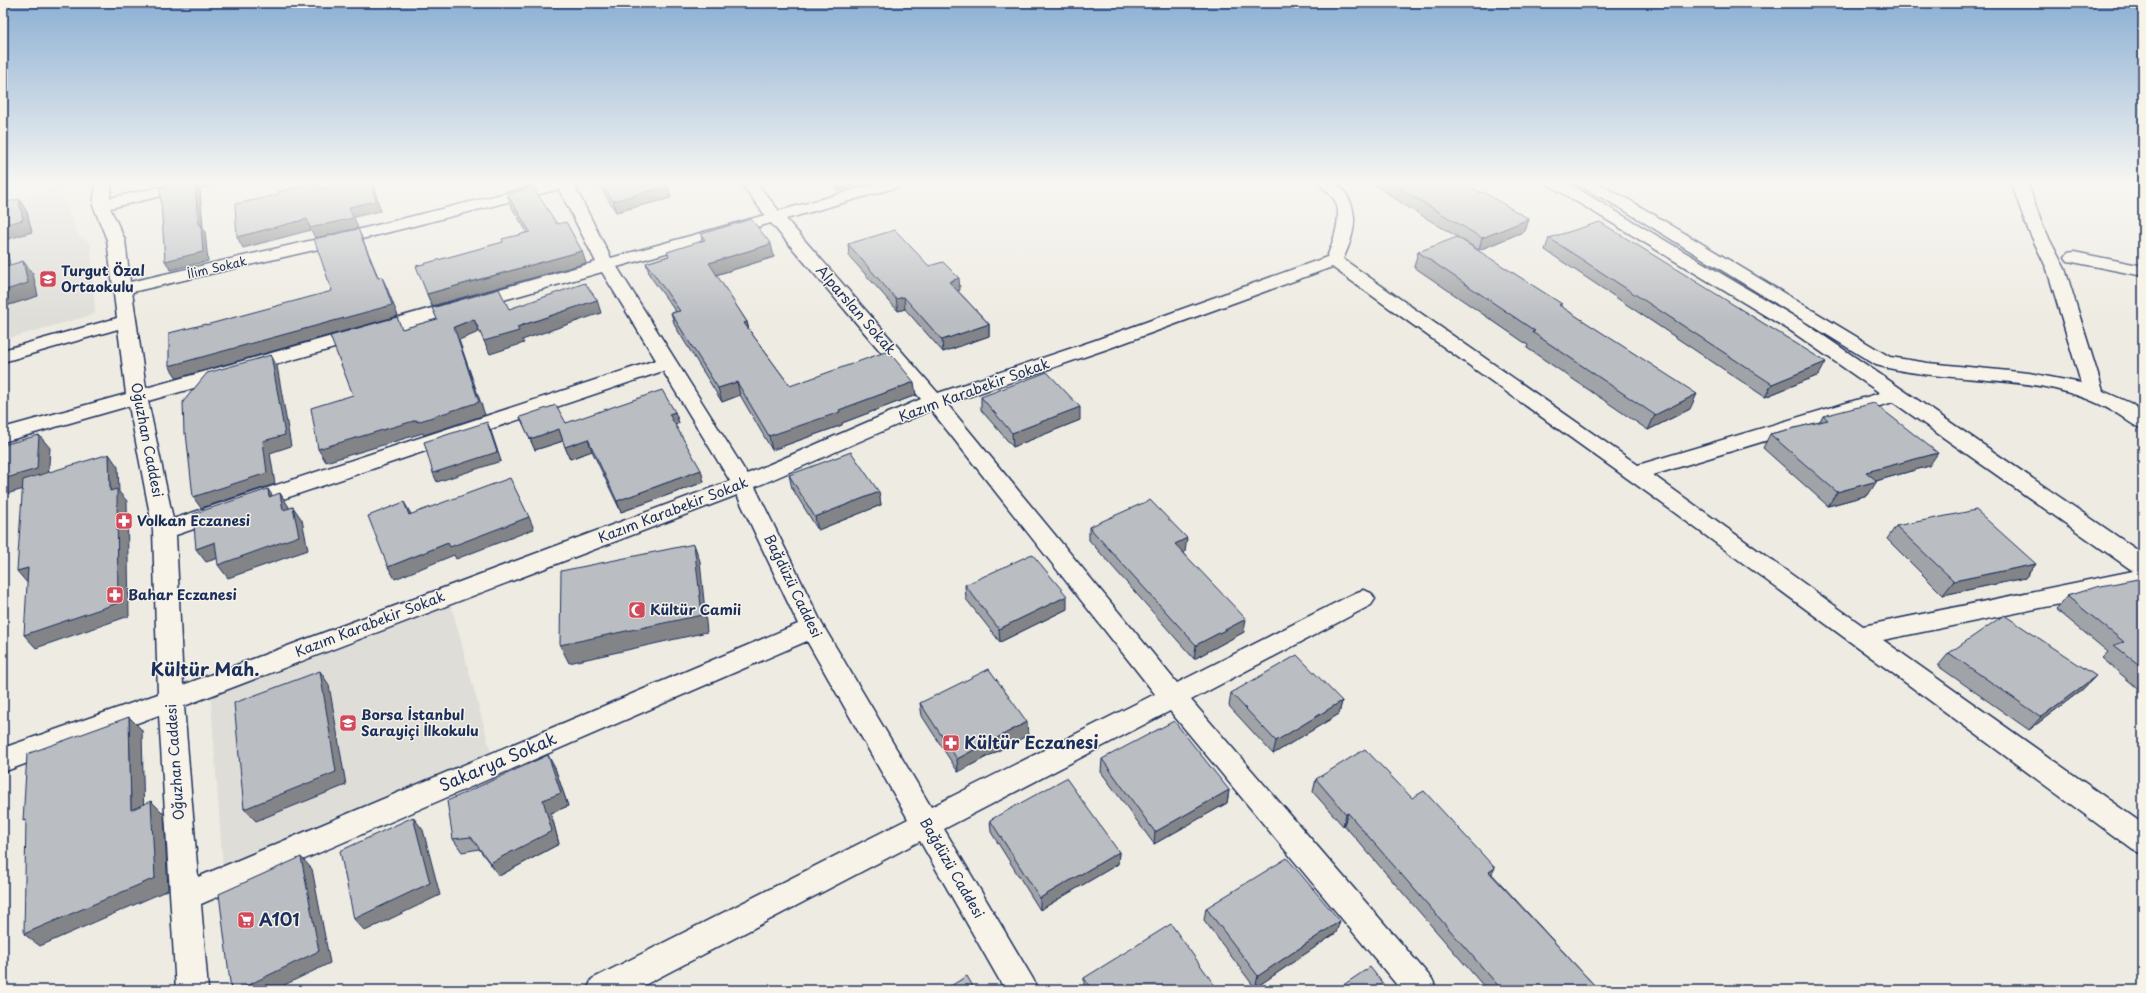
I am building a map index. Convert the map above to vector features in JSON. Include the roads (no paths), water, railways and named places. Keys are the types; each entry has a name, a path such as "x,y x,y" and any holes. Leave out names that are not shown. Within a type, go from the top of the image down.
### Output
{"street":[{"name":"Oğuzhan Caddesi","path":"111,228 116,240 137,398 164,530 171,700 192,990"},
{"name":"İlim Sokak","path":"122,290 384,228"},
{"name":"Bağdüzü Caddesi","path":"588,228 605,264 743,484 812,628 1022,990"},
{"path":"3,435 734,228"},
{"name":"Alparslan Sokak","path":"785,228 934,401 1173,696 1421,990"},
{"path":"1342,228 1336,256 1997,737 2116,820 2143,841"},
{"path":"1633,228 1798,327 2143,566"},
{"path":"1664,228 1883,361 1904,368 2045,381 2094,394 2135,415 2143,422"},
{"path":"2036,228 2056,269 2094,394"},
{"name":"Kazım Karabekir Sokak","path":"3,760 171,700 743,484 934,401 1100,345 1336,256"},
{"path":"2074,257 2143,271"},
{"path":"3,356 127,321"},
{"path":"164,530 667,363"},
{"path":"1635,473 1895,395"},
{"path":"1859,636 2078,590 2143,578"},
{"path":"603,990 1363,599"},
{"name":"Sakarya Sokak","path":"184,896 812,628"}],"place":[{"name":"Turgut Özal Ortaokulu","path":"48,279"},
{"name":"Volkan Eczanesi","path":"124,521"},
{"name":"Bahar Eczanesi","path":"115,595"},
{"name":"Kültür Camii","path":"637,610"},
{"name":"Borsa İstanbul Sarayiçi İlkokulu","path":"348,723"},
{"name":"Kültür Eczanesi","path":"951,743"},
{"name":"A101","path":"246,920"}],"district":[{"name":"Kültür Mah.","path":"205,670"}]}
